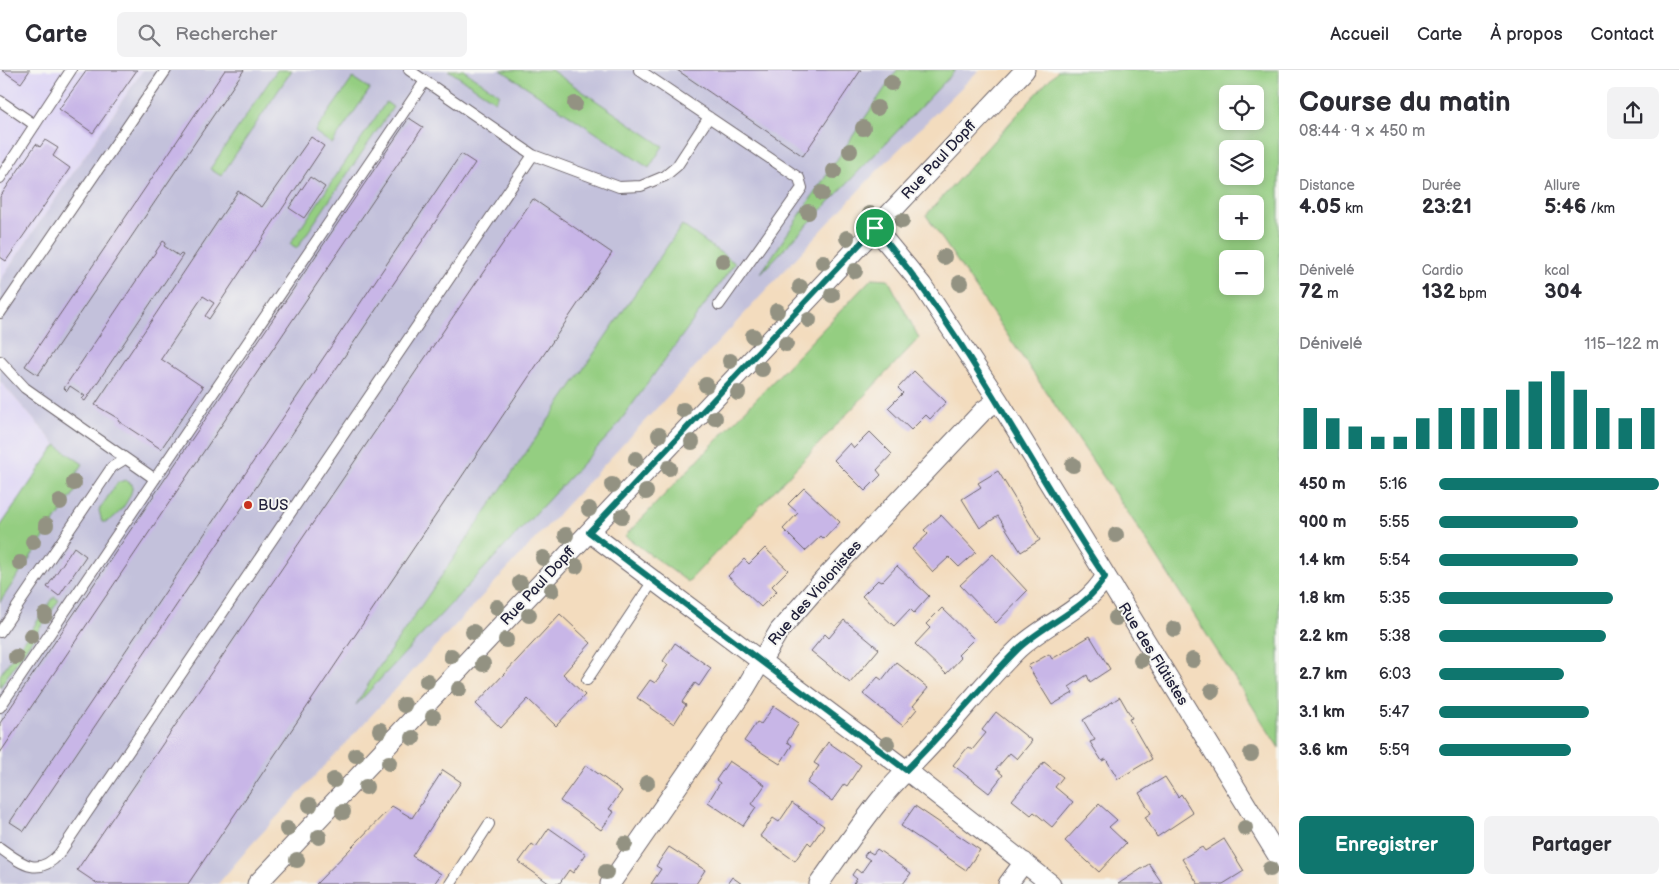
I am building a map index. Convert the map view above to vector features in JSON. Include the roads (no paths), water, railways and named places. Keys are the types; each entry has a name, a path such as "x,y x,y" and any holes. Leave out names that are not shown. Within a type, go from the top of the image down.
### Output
{"street":[{"name":"Rue Paul Dopff","path":"258,884 1025,70"},
{"name":"Rue des Flûtistes","path":"875,228 922,285 998,400 1279,858"},
{"name":"Rue des Violonistes","path":"610,884 743,692 759,661 779,631 825,578 983,411 998,400"},
{"path":"589,532 906,770 1051,884"},
{"path":"819,884 884,795 1018,649 1043,628 1086,600 1095,592 1105,577"},
{"path":"1008,884 1024,862"}],"lane":[{"path":"0,178 71,70"},
{"path":"0,313 166,70"},
{"path":"409,70 533,155 619,187 642,186 665,176 677,166 709,117"},
{"path":"639,70 800,178 802,188 719,305"},
{"path":"0,707 425,81"},
{"path":"0,102 35,125"},
{"path":"0,848 28,866 49,864 59,854 533,155"},
{"path":"0,361 24,388 155,479"},
{"path":"0,632 112,467 125,459"},
{"path":"587,680 652,581"},
{"path":"450,884 489,824"}],"place":[{"name":"BUS","path":"248,505"}]}
